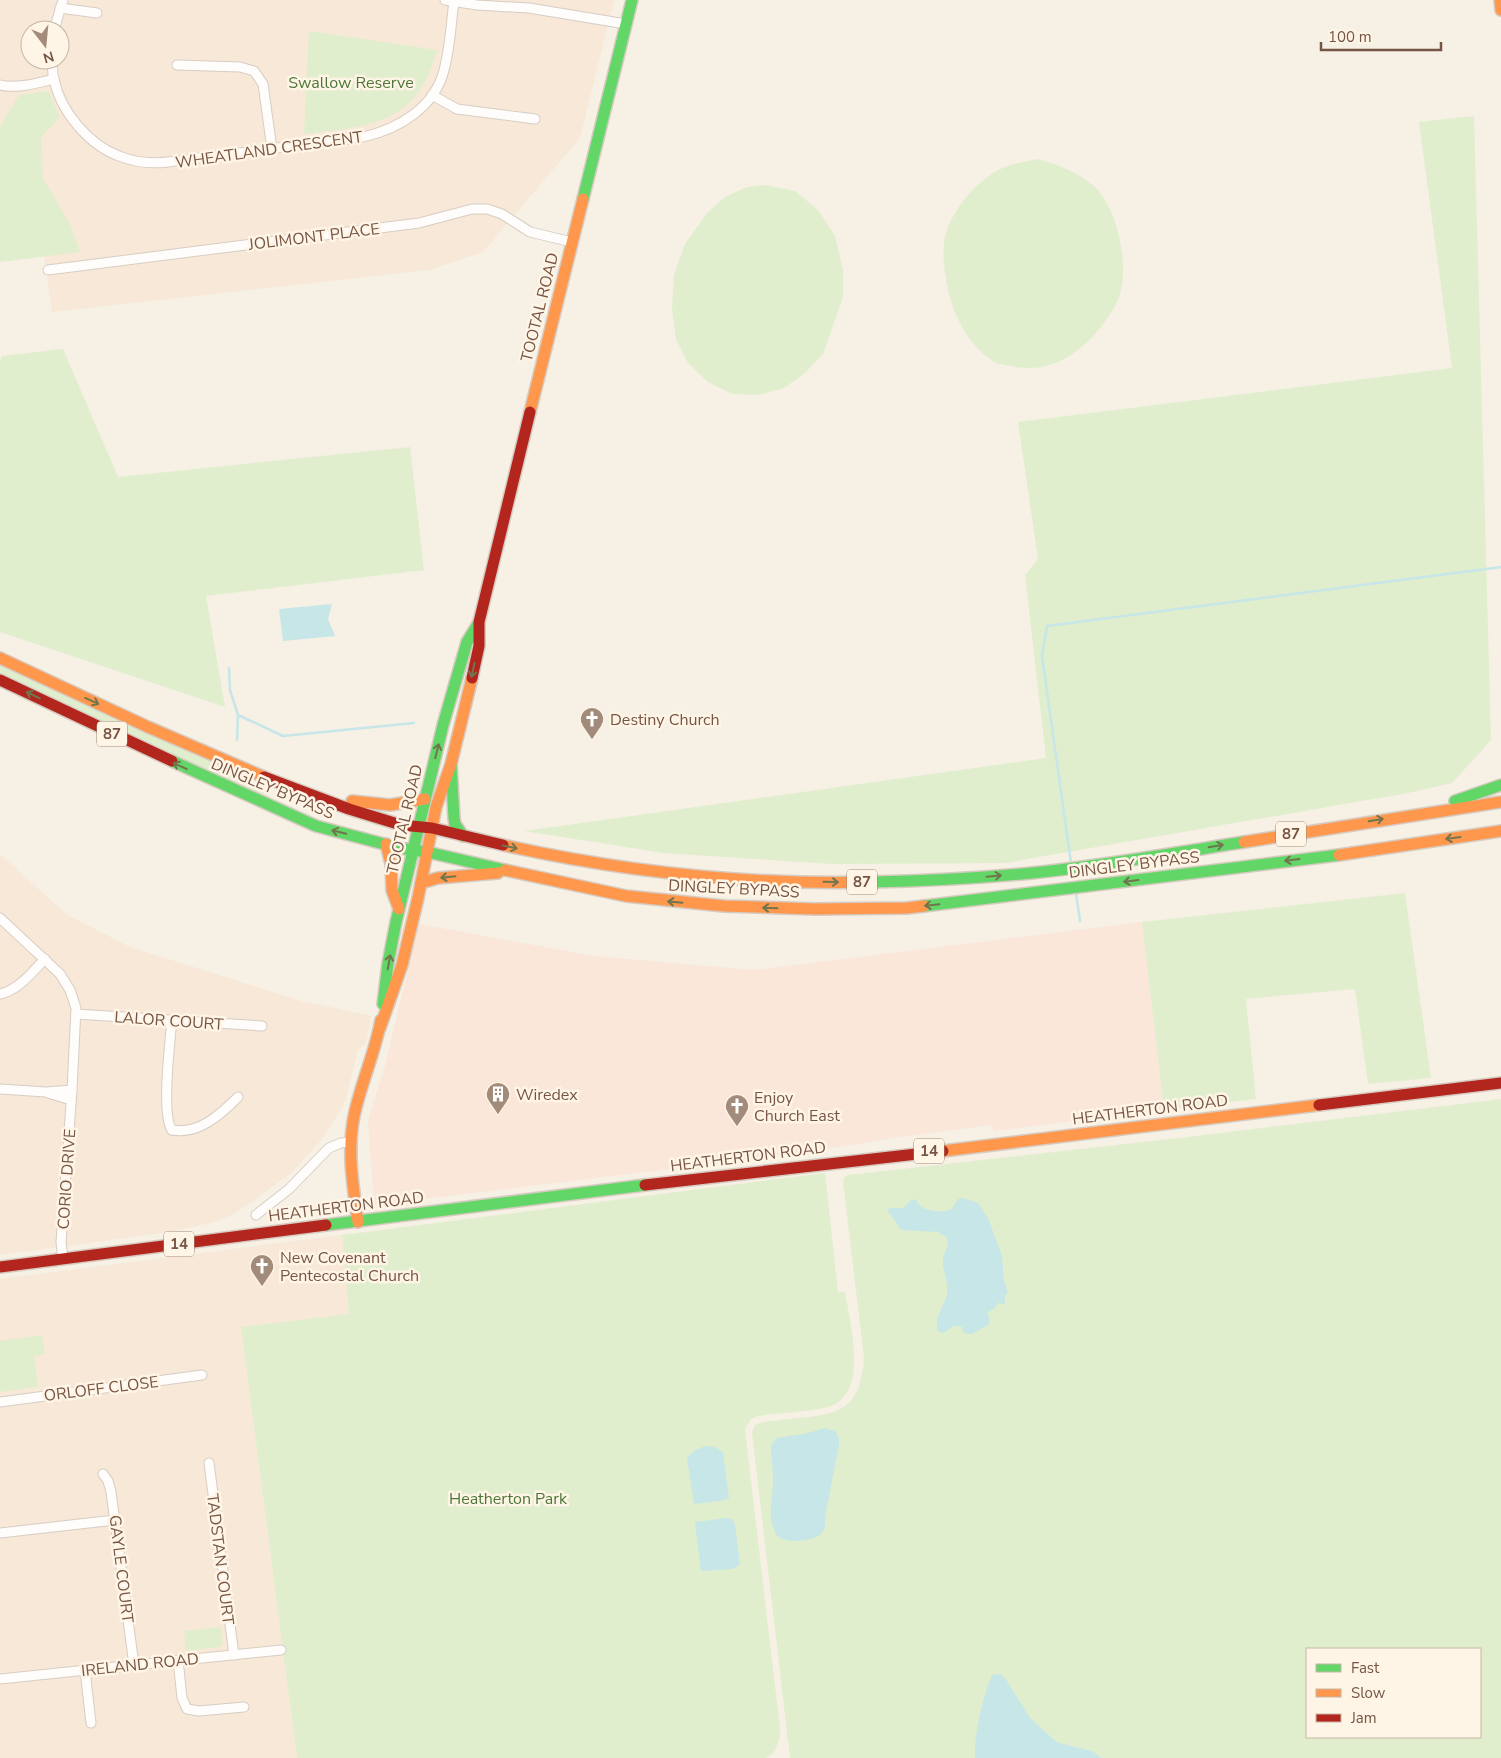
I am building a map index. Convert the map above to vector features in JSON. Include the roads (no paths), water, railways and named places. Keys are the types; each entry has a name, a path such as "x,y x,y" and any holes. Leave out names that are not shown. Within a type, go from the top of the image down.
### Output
{"main road":[{"name":"TOOTAL ROAD","path":"358,1222 351,1166 351,1142 357,1107 380,1028 402,965 436,807 462,724 479,646 479,622 632,0"},
{"path":"1500,0 1501,10"},
{"name":"TOOTAL ROAD","path":"380,1028 388,963 425,799 467,642 479,622"},
{"name":"DINGLEY BYPASS","path":"0,658 196,748 316,796 405,826 432,828 537,853 680,874 763,880 851,883 991,877 1081,867 1398,816 1501,802"},
{"name":"DINGLEY BYPASS","path":"0,680 224,786 316,826 414,851 427,852 510,872 626,896 724,906 815,909 907,908 1337,855 1501,831"},
{"path":"451,764 454,818 455,824 463,836"},
{"path":"1398,816 1470,796 1501,785"},
{"path":"316,796 390,805 425,799"},
{"path":"386,844 391,864 392,890 400,909"},
{"path":"421,883 438,878 510,872"},
{"name":"HEATHERTON ROAD","path":"0,1267 682,1180 1501,1083"}],"street":[{"path":"450,1 477,5 529,8 626,24"},
{"name":"WHEATLAND CRESCENT","path":"53,70 54,79 64,104 73,119 97,143 119,156 142,162 163,163 364,137 380,133 405,122 432,95 444,70 450,1"},
{"path":"57,20 62,4 97,13"},
{"path":"177,65 240,66 254,72 263,84 272,149"},
{"path":"0,85 28,84 54,79"},
{"path":"432,95 456,109 535,119"},
{"name":"JOLIMONT PLACE","path":"48,270 419,223 472,209 487,209 502,214 530,232 572,242"},
{"name":"CORIO DRIVE","path":"0,918 45,959 66,982 74,1000 76,1014 72,1090 61,1242 63,1259"},
{"path":"0,994 18,986 45,959"},
{"name":"LALOR COURT","path":"76,1014 262,1026"},
{"path":"172,1020 167,1083 170,1132 189,1130 207,1124 238,1097"},
{"path":"0,1089 46,1092 72,1090"},
{"path":"46,1092 71,1100"},
{"path":"256,1215 289,1189 329,1148 351,1142"},
{"name":"ORLOFF CLOSE","path":"0,1402 202,1375"},
{"name":"TADSTAN COURT","path":"209,1462 234,1655"},
{"name":"GAYLE COURT","path":"103,1474 108,1481 111,1492 134,1665"},
{"path":"0,1533 115,1520"},
{"name":"IRELAND ROAD","path":"0,1679 281,1650"},
{"path":"178,1660 182,1698 187,1709 198,1712 244,1707"},
{"path":"85,1670 91,1723"}],"water":[{"path":"332,604 328,619 335,636 283,641 279,609"},
{"path":"960,1198 978,1203 988,1218 1002,1256 1004,1280 1008,1293 1005,1295 1005,1304 998,1303 995,1308 988,1312 990,1324 972,1334 963,1333 962,1327 959,1326 954,1326 943,1333 938,1331 937,1321 947,1294 943,1263 948,1246 946,1237 938,1232 901,1230 887,1210 890,1208 903,1208 910,1201 916,1199 923,1208 946,1211 952,1208"},
{"path":"825,1428 835,1431 839,1438 839,1445 824,1529 820,1535 810,1539 785,1540 776,1534 771,1521 773,1480 771,1445 777,1438"},
{"path":"705,1446 714,1447 723,1452 729,1498 694,1504 687,1458 694,1451"},
{"path":"727,1518 733,1520 735,1525 740,1564 733,1569 701,1571 695,1522"},
{"path":"1001,1674 1030,1718 1053,1739 1059,1743 1092,1751 1102,1758 975,1758 978,1727 985,1694 992,1675"}],"waterway":[{"path":"1071,863 1042,656 1047,626 1501,567"},
{"path":"229,668 230,690 238,715"},
{"path":"237,740 238,715 283,736 414,723"},
{"path":"1076,893 1080,921"}],"place":[{"name":"Destiny Church","path":"592,740"},
{"name":"Wiredex","path":"498,1115"},
{"name":"Enjoy Church East","path":"737,1127"},
{"name":"New Covenant Pentecostal Church","path":"262,1287"}],"park label":[{"name":"Swallow Reserve","path":"351,82"},
{"name":"Heatherton Park","path":"508,1498"}]}
